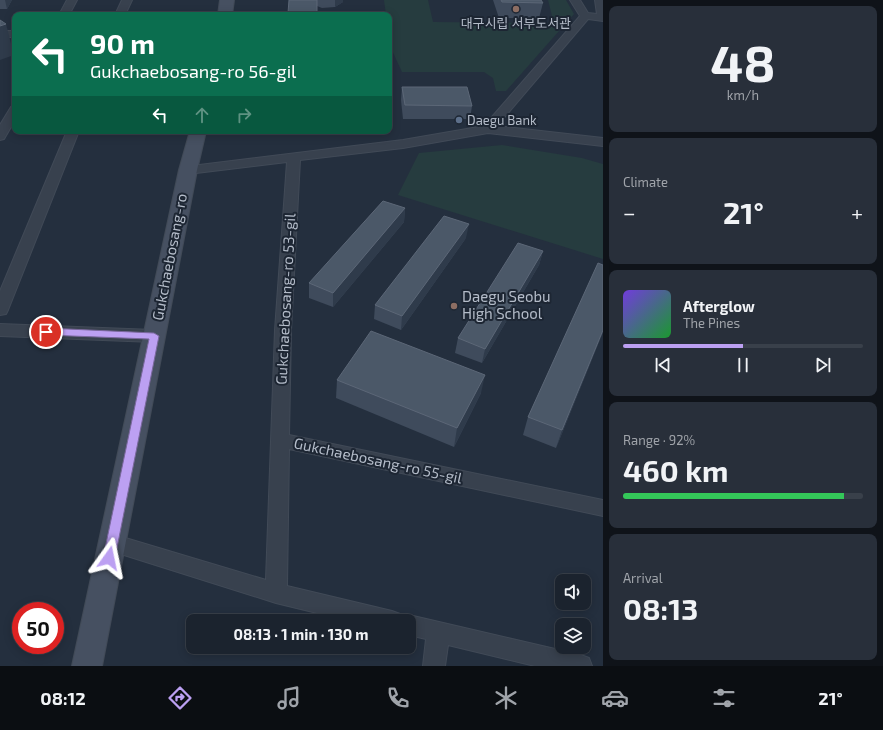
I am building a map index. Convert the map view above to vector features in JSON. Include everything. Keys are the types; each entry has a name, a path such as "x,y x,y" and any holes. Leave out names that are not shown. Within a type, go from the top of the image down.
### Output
{"main road":[{"path":"226,12 228,0"},
{"name":"Gukchaebosang-ro","path":"87,666 188,170 197,134"}],"street":[{"path":"66,12 72,0"},
{"path":"121,12 127,0"},
{"path":"575,0 585,16"},
{"path":"585,16 603,18 600,0"},
{"path":"488,129 585,16"},
{"path":"0,34 12,34"},
{"path":"0,111 12,110"},
{"path":"0,136 12,115"},
{"path":"188,170 403,144 488,129 603,142"},
{"path":"0,310 72,134"},
{"name":"Gukchaebosang-ro 53-gil","path":"280,440 283,330 294,158"},
{"path":"0,330 154,336"},
{"name":"Gukchaebosang-ro 55-gil","path":"276,593 280,440 603,508"},
{"path":"112,543 276,593 363,614"},
{"path":"416,627 581,666"},
{"path":"434,666 438,632"}],"green space":[{"path":"384,0 428,0 433,22 550,23 552,16 548,0 566,0 574,14 506,91 496,91 493,78 484,72 402,72 392,50 392,12 386,12"},
{"path":"502,145 582,158 603,164 603,259 398,195 419,153"}],"building":[{"path":"289,0 317,0 317,12 288,12"},
{"path":"501,0 541,0 543,3 502,2"},
{"path":"0,20 6,24 0,26"},
{"path":"402,87 467,87 472,106 405,105"},
{"path":"383,201 405,208 333,293 309,283"},
{"path":"444,216 469,224 402,316 375,305"},
{"path":"518,243 543,251 485,349 458,338"},
{"path":"598,263 603,265 603,330 562,430 528,417"},
{"path":"371,331 485,375 457,428 337,380"}],"place":[{"name":"대구시립 서부도서관","path":"516,9"},
{"name":"Daegu Bank","path":"459,120"},
{"name":"Daegu Seobu High School","path":"454,306"}],"route":[{"path":"46,332 154,336 109,558"}]}
